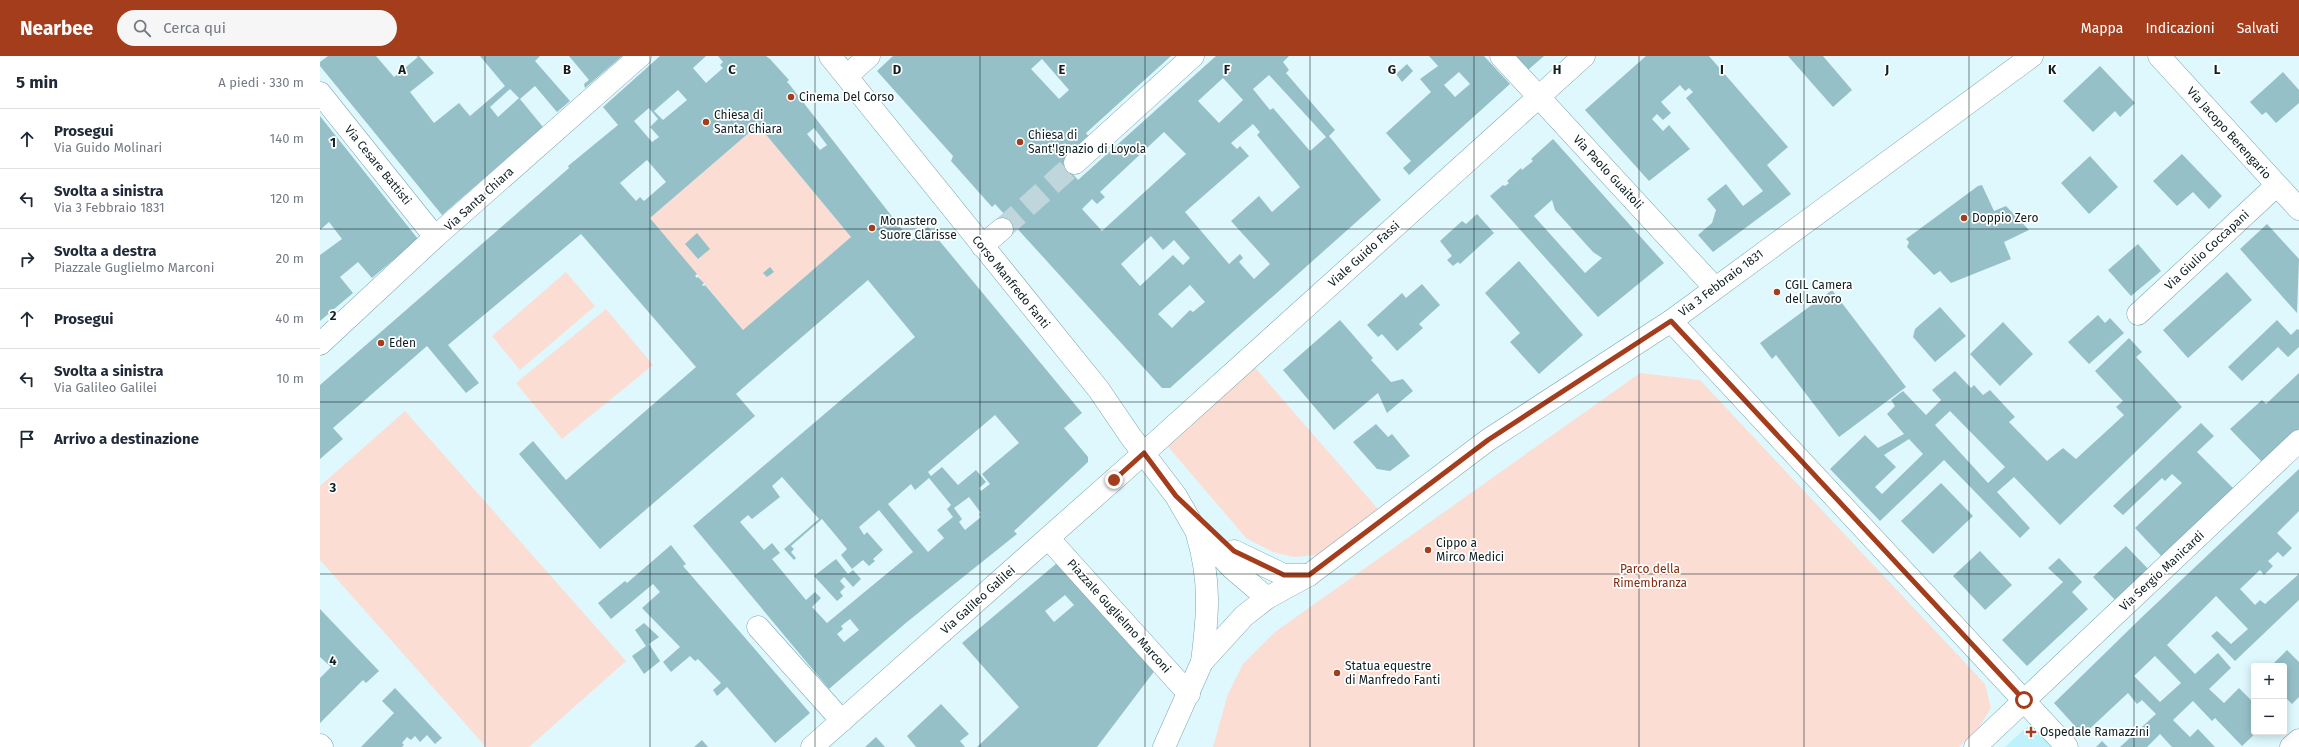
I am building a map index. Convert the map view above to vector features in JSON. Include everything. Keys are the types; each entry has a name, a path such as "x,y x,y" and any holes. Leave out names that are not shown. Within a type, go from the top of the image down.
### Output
{"street":[{"name":"Via Santa Chiara","path":"320,344 435,237 640,56"},
{"name":"Corso Manfredo Fanti","path":"830,56 1099,390 1176,496"},
{"path":"847,76 869,56"},
{"path":"1074,163 1194,56"},
{"name":"Via Paolo Guaitoli","path":"1501,56 1714,287"},
{"name":"Viale Guido Fassi","path":"1144,453 1584,56"},
{"name":"Via 3 Febbraio 1831","path":"1202,662 1244,616 1267,598 1309,575 1488,440 1671,321 1714,287 2032,56"},
{"name":"Via Jacopo Berengario","path":"2159,56 2299,209"},
{"name":"Via Cesare Battisti","path":"320,93 435,237"},
{"name":"Via Giulio Coccapani","path":"2138,314 2277,185"},
{"path":"982,246 1002,229"},
{"path":"1671,321 2067,747"},
{"name":"Via Sergio Manicardi","path":"1975,747 2299,441"},
{"name":"Via Galileo Galilei","path":"812,747 1144,453"},
{"path":"1176,496 1196,529 1233,569 1267,598"},
{"path":"1176,496 1234,551 1267,598"},
{"path":"1167,744 1202,662 1208,594 1205,562 1196,529"},
{"name":"Piazzale Guglielmo Marconi","path":"1048,538 1188,694"},
{"path":"1234,551 1284,575 1309,575"},
{"path":"758,627 842,721"},
{"path":"2291,747 2299,740"}],"shaded area":[{"name":"Ospedale Ramazzini","path":"2032,722 2056,747 2005,747"}],"green space":[{"path":"758,125 851,237 743,330 650,218"},
{"path":"566,272 595,306 520,370 492,336"},
{"path":"606,309 653,365 562,439 516,383"},
{"path":"1252,364 1378,509 1317,555 1294,557 1273,552 1246,538 1164,442"},
{"name":"Parco della Rimembranza","path":"1640,373 1700,380 1985,684 1991,708 1978,729 1959,747 1213,747 1228,694 1243,664 1275,632"},
{"path":"405,411 626,661 529,747 486,747 320,560 320,486"}],"building":[{"path":"328,56 376,56 394,77 418,57 416,56 419,56 434,73 410,92 434,123 459,103 470,116 505,86 480,56 540,56 535,61 570,101 557,112 535,86 520,99 543,127 442,215 320,66 320,62","holes":["510,89 519,98 498,117 490,107"]},
{"path":"569,56 622,56 585,88 584,84 589,80"},
{"path":"660,56 706,56 693,68 706,83 723,68 720,65 723,62 718,56 766,56 789,80 787,82 911,241 928,227 1082,413 1064,428 1088,457 1088,462 1014,531 1017,534 907,622 829,689 693,526 915,337 868,280 736,394 755,416 600,549 519,454 533,441 566,480 696,367 581,234 448,345 479,383 466,393 427,346 333,428 343,439 320,459 320,385 569,168 568,166 618,125 603,107","holes":["678,90 687,100 663,120 654,111","649,108 658,119 650,127 659,137 652,142 634,121","758,125 851,237 743,330 705,285 702,285 704,283 695,276 697,274 650,218","814,128 827,145 820,150 807,134","647,160 666,182 644,201 640,197 636,201 620,183","995,415 1019,443 982,474 990,484 981,491 979,488 986,482 976,470 958,485 942,467 931,476 928,472","782,477 819,519 784,549 794,560 796,558 791,552 794,549 791,546 822,519 847,549 841,555 852,569 863,560 869,566 875,561 873,559 883,550 867,532 864,535 859,527 879,510 913,552 827,623 812,607 821,598 815,592 806,600 772,559 780,553 772,543 764,550 740,522 748,515 752,519 780,497 772,486","929,478 951,505 947,509 953,517 937,530 944,538 928,552 888,504 911,484 915,490","969,497 981,513 979,514 981,517 965,530 959,522 962,519 954,508","850,619 859,630 844,642 837,634 843,629 841,626"]},
{"path":"893,56 1171,56 1086,133 1090,138 1063,163 1078,180 1216,56 1289,56 1283,62 1289,70 1286,73 1335,130 1329,136 1381,200 1170,388 1162,388 995,204 992,207 951,161 953,156 877,71","holes":["1042,59 1069,90 1059,99 1031,69","1269,75 1326,137 1310,151 1273,108 1270,110 1253,89","1223,78 1243,100 1219,123 1198,101","1253,124 1260,132 1257,135 1300,187 1272,212 1259,196 1231,221 1270,264 1254,279 1239,262 1243,258 1240,254 1229,264 1185,212 1249,156 1240,146 1237,149 1231,143","1164,132 1186,154 1102,231 1082,209 1092,199 1097,204 1105,197 1100,192","1151,236 1163,250 1174,240 1190,258 1183,265 1173,255 1140,286 1121,264","1190,285 1205,302 1193,312 1190,310 1172,328 1158,314"]},
{"path":"1429,56 1484,56 1510,84 1409,175 1403,168 1411,161 1386,133 1431,92 1420,79 1438,66","holes":["1459,72 1470,84 1455,97 1444,85"]},
{"path":"1515,56 1544,56 1528,70"},
{"path":"1646,56 1709,56 1788,147 1767,165 1791,194 1713,252 1698,235 1712,223 1716,210 1707,199 1726,184 1743,206 1763,191 1686,98 1693,92 1689,88 1685,91 1680,85 1661,102 1671,113 1663,120 1657,114 1652,119 1663,131 1669,125 1690,149 1649,181 1585,110"},
{"path":"1788,56 1823,56 1852,90 1833,107"},
{"path":"1407,64 1413,71 1402,82 1396,74"},
{"path":"2100,66 2135,103 2120,117 2115,111 2093,132 2063,101"},
{"path":"2283,72 2299,90 2299,103 2276,123 2266,112 2262,115 2250,102"},
{"path":"320,116 418,239 372,278 358,262 340,277 353,293 320,321 320,255 342,239 329,222 320,230"},
{"path":"1553,139 1664,263 1598,317 1490,196 1503,185 1505,186 1509,183 1507,181 1521,168 1522,170 1533,161 1531,159","holes":["1552,200 1555,210 1593,252 1602,258 1585,273 1534,216"]},
{"path":"2182,154 2222,196 2209,209 2193,192 2177,206 2153,181"},
{"path":"2090,156 2118,187 2089,214 2061,183"},
{"path":"1982,185 1994,211 2006,206 2029,230 2004,242 2011,259 1951,283 1940,271 1934,275 1907,247 1909,242 1906,239 1978,186"},
{"path":"1477,214 1494,233 1460,264 1458,262 1453,266 1447,260 1452,256 1440,241 1462,221 1466,224"},
{"path":"2267,224 2299,259 2297,313 2240,249"},
{"path":"697,233 710,249 698,259 685,244"},
{"path":"2138,244 2161,271 2131,296 2108,270"},
{"path":"1519,261 1583,335 1539,374 1510,342 1520,333 1485,293"},
{"path":"770,267 774,272 767,277 763,273"},
{"path":"2227,272 2252,300 2188,358 2163,330"},
{"path":"1422,284 1440,305 1419,324 1423,328 1397,351 1382,334 1378,337 1367,325 1402,293 1406,298"},
{"path":"1832,290 1906,387 1839,437 1776,355 1772,359 1760,343"},
{"path":"1940,307 1966,336 1935,362 1913,337 1915,329"},
{"path":"2098,315 2105,323 2110,318 2124,333 2089,364 2068,342"},
{"path":"1340,320 1373,358 1371,360 1391,382 1403,379 1413,391 1387,413 1378,393 1334,430 1283,370"},
{"path":"2277,320 2291,335 2297,329 2299,330 2299,347 2288,357 2278,347 2242,381 2228,367"},
{"path":"2003,322 2033,354 2000,386 1970,354"},
{"path":"2129,338 2142,352 2136,357 2182,407 2060,525 2014,477 1997,492 2030,528 2020,538 1944,460 1880,521 1830,469 1865,435 1878,448 1904,434 1887,414 1895,406 1891,400 1903,391 1926,415 1941,400 1932,390 1955,371 1971,388 1974,385 1983,395 1990,390 2015,417 2009,422 2047,461 2063,448 2076,459 2124,415 2116,407 2123,401 2095,371","holes":["1950,411 2005,467 1988,483 1935,425","1909,439 1923,454 1882,494 1875,487 1896,467 1884,455"]},
{"path":"2299,373 2299,429 2263,463 2230,429 2262,400 2266,404"},
{"path":"2201,423 2214,436 2197,452 2236,491 2165,560 2135,528 2182,483 2172,474 2165,481 2162,478 2123,515 2113,506"},
{"path":"1376,424 1388,437 1392,434 1410,456 1390,471 1377,469 1353,442"},
{"path":"2299,469 2299,511 2277,533 2292,548 2283,557 2278,552 2268,561 2273,566 2264,575 2260,570 2240,589 2255,605 2260,600 2265,604 2299,574 2299,600 2235,661 2211,636 2217,631 2231,644 2248,629 2216,596 2167,645 2195,674 2218,653 2231,668 2209,689 2224,703 2239,688 2251,700 2251,735 2254,735 2242,746 2215,718 2212,721 2193,701 2173,720 2190,737 2198,729 2215,747 2172,747 2160,734 2147,747 2120,747 2156,714 2142,700 2137,704 2128,693 2083,735 2054,703 2141,618","holes":["2155,656 2181,683 2160,702 2134,676"]},
{"path":"1941,483 1973,516 1933,554 1901,521"},
{"path":"671,545 686,564 683,566 810,713 775,743 727,687 717,696 713,690 721,683 698,659 695,661 690,656 671,672 663,662 680,647 642,608 660,592 653,584 611,619 598,603 625,581 627,583"},
{"path":"2126,546 2152,573 2119,604 2093,577"},
{"path":"1980,551 2012,585 1985,610 1953,576"},
{"path":"1063,558 1156,669 1097,747 977,747 1019,707 962,643","holes":["1065,595 1074,605 1054,622 1045,611"]},
{"path":"2059,558 2082,582 2072,592 2088,609 2027,666 2002,640 2063,582 2048,568"},
{"path":"836,559 848,574 853,570 861,579 853,587 844,577 840,581 845,587 840,592 843,596 837,601 814,576"},
{"path":"320,609 379,671 366,683 363,680 320,723 320,678 331,667 320,657"},
{"path":"644,623 659,637 649,644 660,661 644,674 632,656 646,646 635,630"},
{"path":"2287,650 2299,662 2299,697 2292,704 2287,699 2287,663 2274,663"},
{"path":"395,688 442,738 435,744 427,735 420,742 415,736 411,740 407,737 402,743 404,745 402,747 361,747 394,713 382,701"},
{"path":"941,704 969,734 960,741 965,747 916,747 907,736"},
{"path":"876,737 885,747 865,747"},
{"path":"702,740 708,747 694,747"},
{"path":"2102,741 2108,747 2096,747"}],"tunnel":[{"path":"1002,229 1075,163"}],"place":[{"name":"Cinema Del Corso","path":"791,97"},
{"name":"Chiesa di Santa Chiara","path":"706,122"},
{"name":"Chiesa di Sant'Ignazio di Loyola","path":"1020,142"},
{"name":"Doppio Zero","path":"1964,218"},
{"name":"Monastero Suore Clarisse","path":"872,228"},
{"name":"CGIL Camera del Lavoro","path":"1777,292"},
{"name":"Eden","path":"381,343"},
{"name":"Cippo a Mirco Medici","path":"1428,550"},
{"name":"Statua equestre di Manfredo Fanti","path":"1337,673"},
{"name":"Ospedale Ramazzini","path":"2031,732"}],"route":[{"path":"1114,480 1144,453 1176,496 1234,551 1265,568 1284,575 1309,575 1488,440 1671,321 2024,700"}]}
